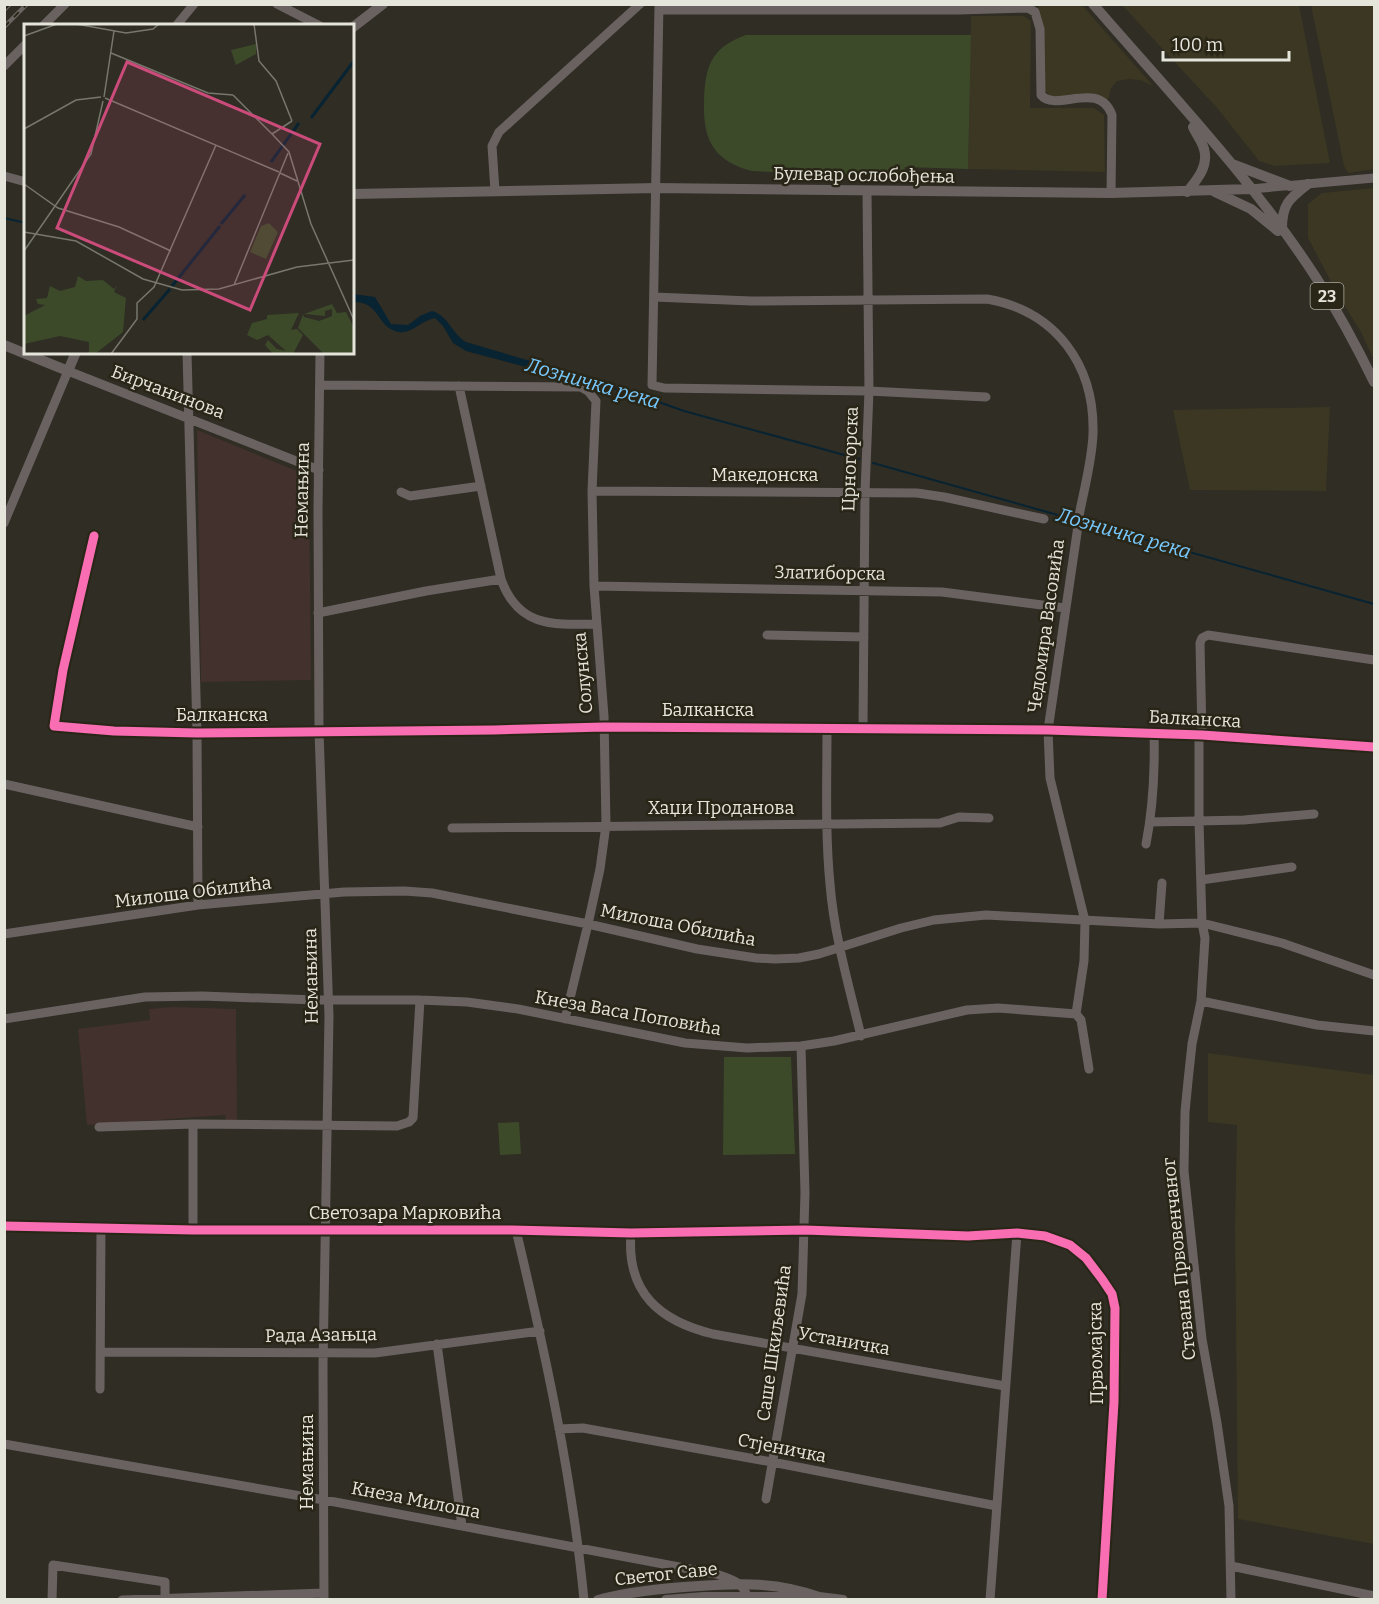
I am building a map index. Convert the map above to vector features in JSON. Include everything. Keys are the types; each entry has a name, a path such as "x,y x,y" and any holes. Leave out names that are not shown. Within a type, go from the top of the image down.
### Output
{"main road":[{"path":"354,26 383,4"},
{"name":"23","path":"1093,4 1230,163 1285,233 1322,287 1374,382"},
{"path":"1187,192 1201,174 1205,155 1189,115"},
{"path":"1230,163 1290,186"},
{"path":"1285,233 1283,214 1287,203 1293,195 1308,184"},
{"name":"Булевар ослобођења","path":"354,194 656,188 1111,193 1215,192 1251,189"},
{"path":"1215,192 1251,209 1285,233"},
{"name":"Бирчанинова","path":"4,345 24,353"},
{"name":"Бирчанинова","path":"26,354 68,371"},
{"path":"68,371 75,354"},
{"name":"Кнеза Милоша","path":"739,1582 799,1589 819,1597"},
{"name":"Светог Саве","path":"598,1599 643,1590 739,1582"},
{"name":"Кнеза Милоша","path":"748,1598 843,1599"},
{"name":"Светог Саве","path":"666,1599 748,1598"}],"street":[{"path":"45,24 65,4"},
{"path":"178,24 194,4"},
{"path":"277,4 316,24"},
{"path":"495,191 492,146 499,132 640,4"},
{"path":"986,397 869,391 664,388 652,385 659,7 959,10 1030,6 1035,12 1040,29 1040,90 1044,99 1094,98 1106,103 1109,108 1112,115 1111,193"},
{"path":"4,66 24,46"},
{"path":"4,176 24,181"},
{"name":"Булевар ослобођења","path":"1251,189 1374,178"},
{"name":"Црногорска","path":"863,729 865,492 869,391 867,191"},
{"name":"Чедомира Васовића","path":"654,297 751,301 987,299 1020,308 1050,326 1073,354 1084,375 1093,416 1093,436 1048,730 1050,778 1085,921 1084,961 1076,1014"},
{"path":"187,354 197,733 198,905"},
{"name":"Немањина","path":"320,354 319,731 329,1000 323,1353 324,1596"},
{"path":"4,523 68,371"},
{"name":"Бирчанинова","path":"68,371 319,470"},
{"path":"321,386 459,386 501,579 511,602 519,610 538,621 554,624 596,624"},
{"name":"Солунска","path":"459,386 581,387 590,393 597,404 592,491 594,586 604,726 606,825 600,869 565,1019"},
{"path":"401,492 410,496 480,486"},
{"name":"Македонска","path":"592,491 917,493 1044,519"},
{"name":"Балканска","path":"94,536 63,670 54,726 114,731 197,733 494,730 604,726 1048,730 1200,735 1374,745"},
{"path":"318,612 501,579"},
{"name":"Златиборска","path":"594,586 942,592 1065,608"},
{"path":"767,635 864,637"},
{"name":"Стевана Првовенчаног","path":"1231,1599 1229,1506 1202,1339 1184,1171 1186,1102 1192,1044 1201,1001 1205,938 1202,923 1199,821 1200,643 1202,638 1208,635 1374,660"},
{"path":"827,728 827,825 830,885 840,948 861,1036"},
{"path":"1146,844 1150,822 1154,733"},
{"path":"4,784 198,827"},
{"path":"1150,822 1314,814"},
{"name":"Хаџи Проданова","path":"452,828 940,824 959,817 988,818"},
{"path":"1201,880 1292,867"},
{"path":"1159,924 1162,882"},
{"name":"Милоша Обилића","path":"4,934 198,905 326,894 404,891 432,893 588,924 697,949 756,958 799,958 840,948 901,928 960,917 986,915 1159,924 1202,923 1282,943 1374,975"},
{"name":"Кнеза Васа Поповића","path":"4,1019 145,997 420,1000 467,1002 685,1043 747,1048 801,1046 861,1036 967,1011 998,1008 1076,1014"},
{"path":"99,1127 192,1124 398,1126 409,1122 413,1118 420,1000"},
{"path":"1201,1001 1317,1025 1374,1030"},
{"path":"1076,1014 1081,1020 1089,1069"},
{"name":"Саше Шкиљевића","path":"766,1499 802,1294 805,1230 801,1046"},
{"path":"192,1124 193,1230"},
{"name":"Светозара Марковића","path":"4,1226 193,1230 516,1230 631,1233 805,1230"},
{"path":"100,1389 101,1228"},
{"path":"516,1230 540,1331 559,1429 579,1547 585,1599"},
{"name":"Првомајска","path":"805,1230 968,1236 1017,1233 1045,1236 1070,1245 1086,1258 1112,1294 1115,1308 1114,1402 1102,1599"},
{"name":"Устаничка","path":"631,1233 631,1254 641,1286 650,1300 669,1318 681,1325 713,1334 1005,1386"},
{"path":"990,1599 1017,1233"},
{"name":"Рада Азањца","path":"100,1352 375,1353 540,1331"},
{"path":"437,1344 462,1526"},
{"name":"Стјеничка","path":"559,1429 583,1428 997,1506"},
{"name":"Кнеза Милоша","path":"4,1444 579,1547 716,1574 739,1582"},
{"path":"52,1599 53,1565 165,1582 165,1597"},
{"path":"1231,1566 1374,1596"},
{"path":"739,1582 746,1590 748,1598"},
{"path":"123,1599 324,1596"}],"shaded area":[{"path":"1040,5 1082,5 1153,86 1140,80 1128,79 1117,81 1111,88 1108,100 1050,97 1044,89 1042,21 1038,9"},
{"path":"1122,5 1299,5 1330,163 1275,166 1259,161 1218,109"},
{"path":"1311,5 1374,5 1374,169 1348,173 1344,166"},
{"path":"971,16 1024,16 1031,21 1030,108 1094,108 1104,115 1105,172 968,169"},
{"path":"1374,188 1374,360 1361,332 1338,295 1308,238 1308,204 1322,193"},
{"path":"1330,407 1326,491 1190,490 1173,410"},
{"path":"197,430 309,476 311,680 201,682"},
{"path":"173,1007 236,1009 237,1121 226,1121 225,1115 87,1125 78,1029 150,1020 149,1009"},
{"path":"1208,1053 1374,1075 1374,1544 1238,1519 1235,1227 1237,1125 1208,1122"}],"green space":[{"path":"746,35 971,35 968,169 905,167 904,177 752,171 728,161 713,147 706,128 704,103 706,79 708,69 717,53 724,46"},
{"path":"724,1057 791,1057 795,1154 723,1155"},
{"path":"519,1122 521,1154 500,1155 498,1123"}],"water":[{"path":"354,294 375,297 391,324 408,325 432,311 438,313 466,342 591,379 590,384 466,351 453,343 443,326 435,318 408,331 392,330 374,310 362,303 354,302"}],"waterway":[{"name":"Лозничка река","path":"4,218 24,223"},
{"name":"Лозничка река","path":"591,382 642,396 684,411 859,459"},
{"name":"Лозничка река","path":"873,463 1374,604"}],"railway":[{"path":"4,10 10,4"},
{"path":"4,27 27,4"}],"cycle path":[{"path":"94,536 63,670 54,726 114,731 197,733 604,727 1048,730 1202,735 1374,747"},
{"path":"4,1226 193,1230 512,1230 631,1233 805,1230 968,1236 1017,1233 1045,1236 1070,1245 1086,1258 1112,1294 1115,1308 1114,1402 1102,1600"}]}
